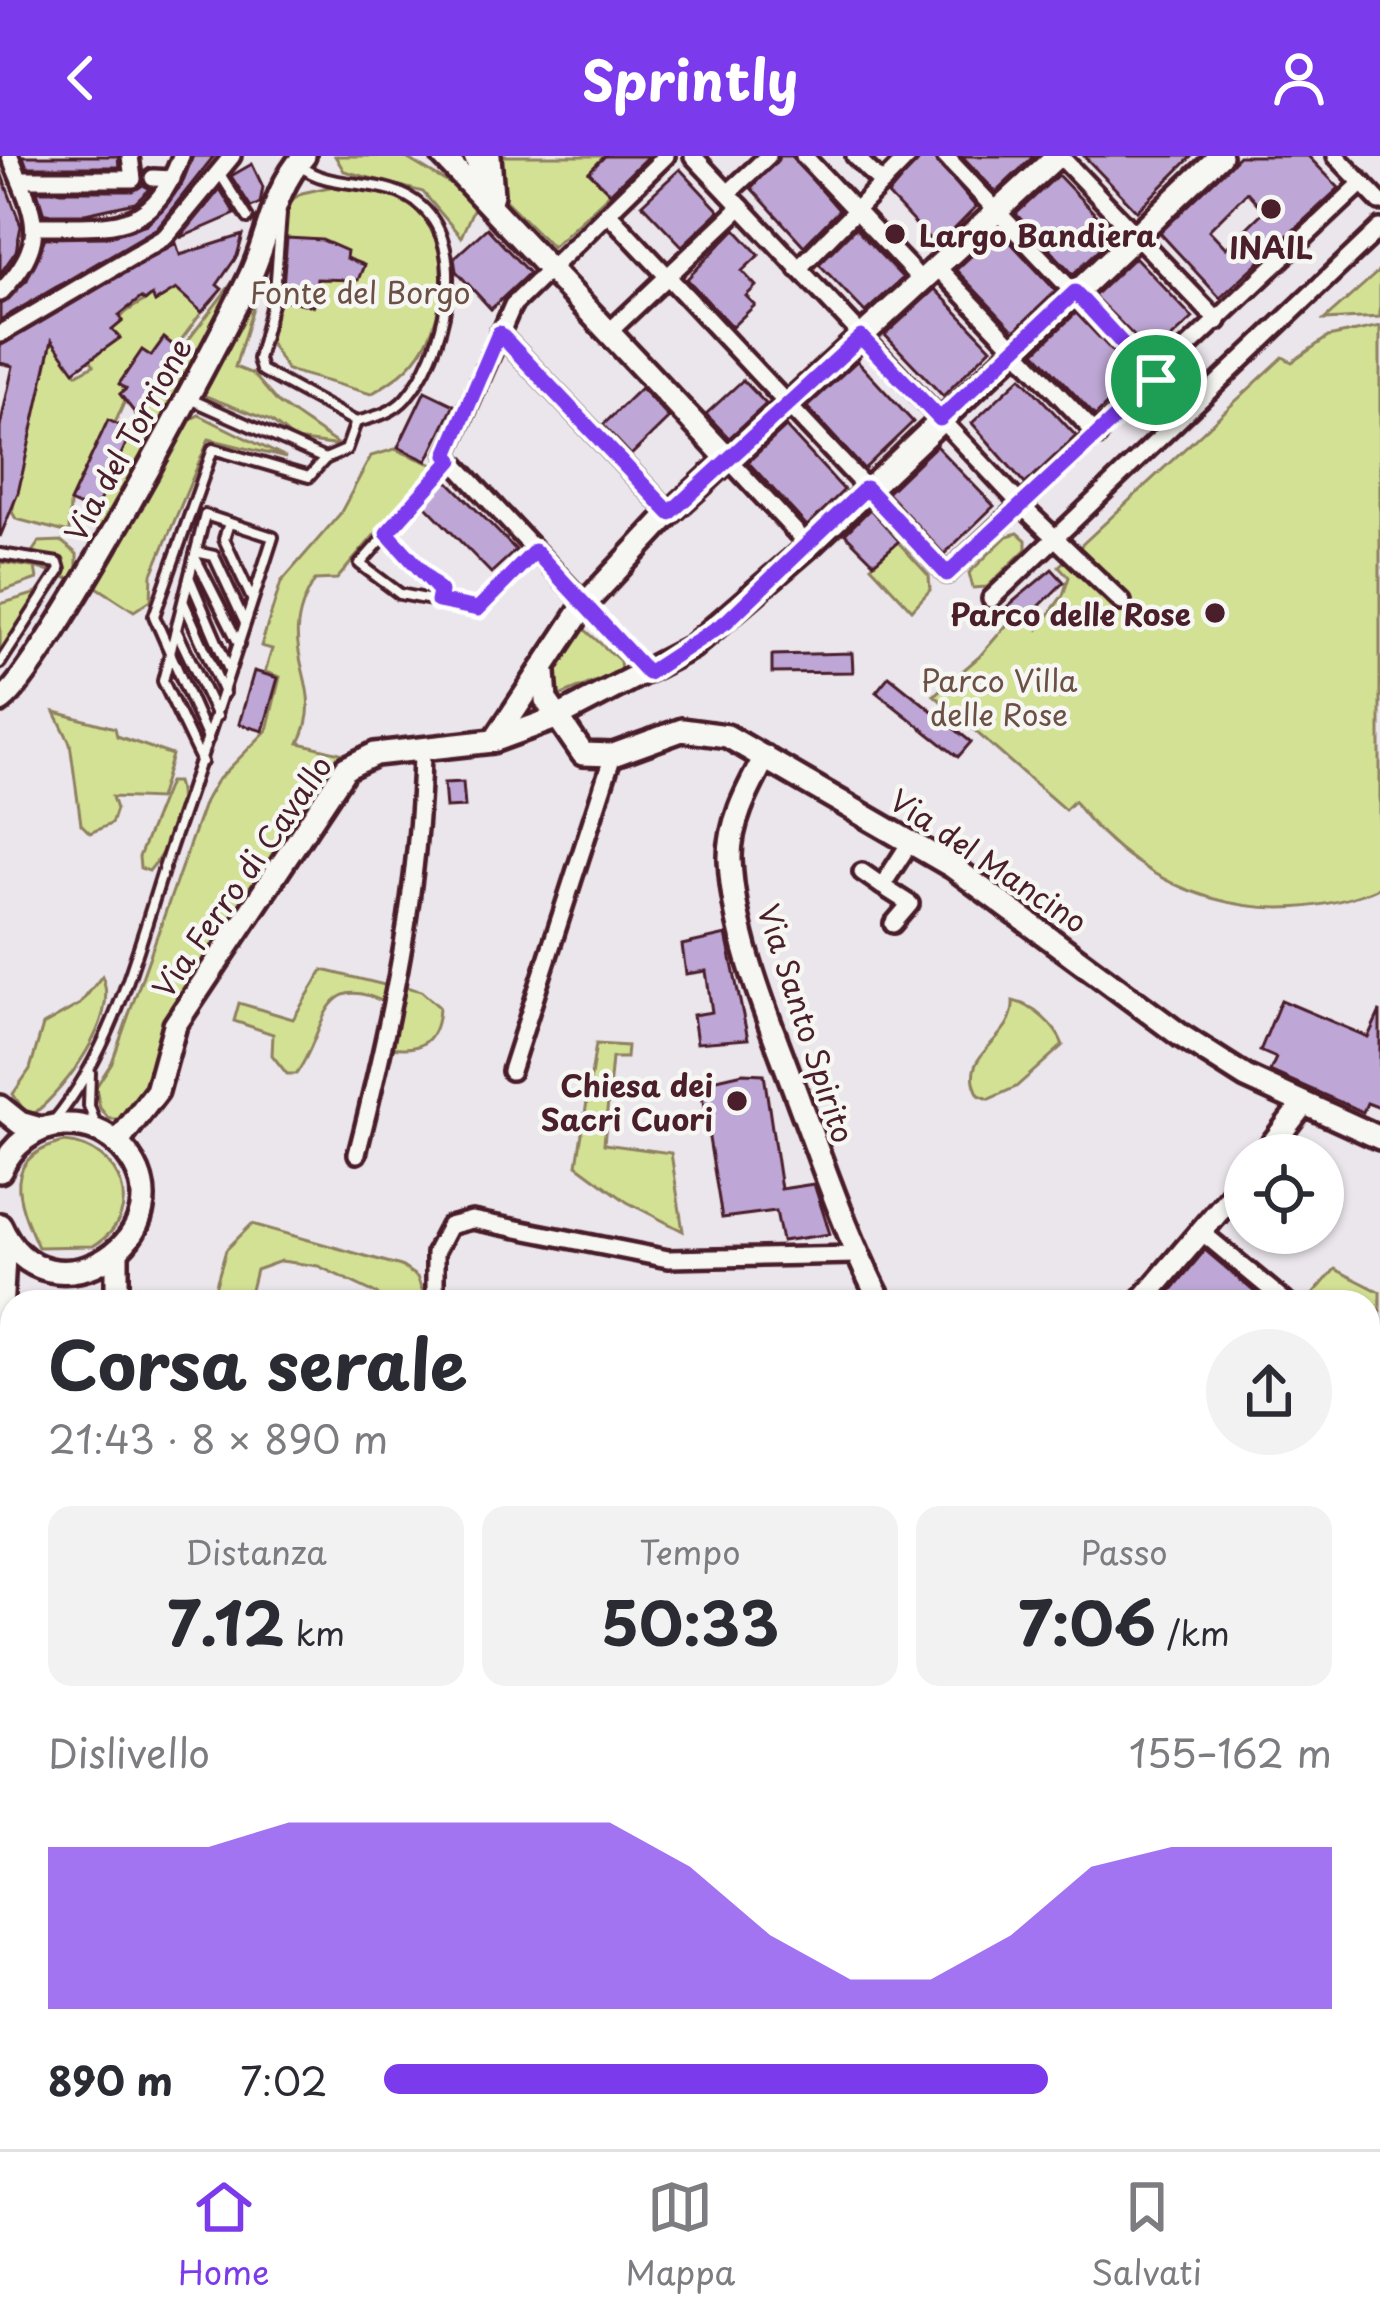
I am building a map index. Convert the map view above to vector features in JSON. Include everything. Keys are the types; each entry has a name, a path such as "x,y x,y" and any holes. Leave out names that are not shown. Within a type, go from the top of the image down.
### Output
{"street":[{"path":"24,179 134,179 130,156"},
{"path":"35,226 127,224 149,212 181,156"},
{"path":"4,157 24,179 35,226 25,258 2,292 7,330 165,237 232,156"},
{"path":"443,156 809,545"},
{"path":"475,156 496,209"},
{"path":"492,156 496,209"},
{"path":"585,604 449,458 513,305 666,156"},
{"path":"693,156 1023,506 1122,602"},
{"path":"728,193 768,156"},
{"path":"803,156 855,211 1014,348 1098,436"},
{"path":"855,156 881,183"},
{"path":"798,269 910,156"},
{"path":"945,156 1156,380"},
{"path":"493,742 544,672 585,604 670,513 1059,156 1218,321"},
{"name":"Via Ferro di Cavallo","path":"107,1137 157,1091 175,1025 346,768 375,754 493,742 556,718 648,673 726,622 1220,156"},
{"path":"1336,156 1380,202"},
{"name":"Via del Torrione","path":"0,701 42,646 186,397 248,281 281,192 300,160"},
{"path":"153,178 172,179"},
{"path":"608,213 947,574 1362,183"},
{"path":"609,332 741,207"},
{"path":"991,599 1380,228"},
{"path":"499,333 670,513"},
{"path":"511,1071 613,755 583,754 546,700 544,672"},
{"name":"Via del Mancino","path":"613,755 664,733 705,730 765,758 911,841 1180,1035 1303,1104 1380,1138"},
{"path":"357,1154 397,995 421,822 422,751"},
{"name":"Via Santo Spirito","path":"765,758 740,805 730,856 735,904 764,1007 856,1256 874,1290"},
{"path":"882,886 911,841"},
{"path":"862,872 910,904 893,924"},
{"path":"1280,1134 1303,1104"},
{"path":"0,1107 20,1124 107,1137 130,1158 142,1198 139,1219 117,1253 84,1270 47,1269 31,1262 3,1231"},
{"path":"0,1171 14,1148 45,1128"},
{"path":"1153,1290 1224,1208"},
{"path":"436,1290 438,1243 449,1226 472,1220 668,1259 856,1256"},
{"path":"2,1290 3,1231"},
{"path":"1204,1234 1272,1290"},
{"path":"117,1253 117,1290"},
{"path":"14,1290 18,1283 47,1269"}],"lane":[{"path":"281,192 274,292 258,359 261,370 330,412 356,422 384,414 405,399 440,330 447,284 440,227 406,194 369,182 311,175 300,160"},
{"path":"220,173 248,218"},
{"path":"186,397 325,459"},
{"path":"209,741 154,616 212,449 309,477 325,459 346,451 356,422"},
{"path":"449,458 360,564 400,594 478,609 535,551"},
{"path":"45,1128 90,1070 134,964 209,741 273,537 205,515 163,681 202,761"},
{"path":"229,523 224,539 253,600"},
{"path":"387,533 440,591 438,601"},
{"path":"0,554 58,563 60,570 0,663"},
{"path":"195,554 214,556 245,623"},
{"path":"195,554 239,644"},
{"path":"189,578 230,671"},
{"path":"183,602 224,693"},
{"path":"585,604 648,673"},
{"path":"176,630 217,716"},
{"path":"90,1070 89,1106 107,1137"}],"green space":[{"path":"335,156 403,156 472,197 476,203 461,237 423,192 344,171"},
{"path":"502,156 605,156 589,172 610,193 552,247 505,200"},
{"name":"Fonte del Borgo","path":"343,184 389,194 413,206 426,219 440,253 438,311 425,345 401,373 371,394 287,370 269,341 287,239 282,238 284,205 302,193"},
{"path":"1380,270 1380,317 1324,320"},
{"path":"193,273 180,293 202,312 176,347 164,338 152,357 142,350 120,384 126,389 120,394 125,401 115,423 108,421 70,502 69,533 16,519 12,512 52,340 77,374 94,365 89,358 119,338 112,330 126,312 152,295 156,301"},
{"path":"238,275 139,471 98,537 98,527 89,521 150,390"},
{"path":"250,297 256,298 235,367 253,374 278,403 340,446 295,440 271,421 200,394"},
{"name":"Parco delle Rose","path":"1380,326 1380,887 1338,901 1296,907 1212,898 1136,862 1103,835 1074,801 1065,810 934,695 979,657 1011,620 1018,627 1037,610 1039,628 1063,595 1069,577 1059,566 1283,357 1292,362 1328,337"},
{"path":"199,415 286,458 209,439 152,574 151,600 134,611 89,582 181,424"},
{"path":"395,449 434,465 436,474 410,502 405,499 337,579 315,580 298,628 309,702 299,743 344,754 312,787 252,894 173,1006 139,1107 121,1119 109,1119 100,1108 96,1087 112,1062 205,801 216,782 267,730 280,677 265,672 272,649 261,646 281,582 340,514 371,456"},
{"path":"1018,533 1026,540 1026,549 987,587 973,588 969,573 1007,536"},
{"path":"61,541 77,554 77,575 70,579 35,567 37,579 0,592 0,562 32,567 28,558 39,542"},
{"path":"898,542 929,576 930,590 912,610 871,566"},
{"path":"40,592 0,658 0,604"},
{"path":"582,627 620,661 621,671 557,697 552,680"},
{"path":"55,712 115,728 117,736 172,755 159,799 112,797 116,809 111,824 90,833 81,824 70,743"},
{"path":"169,782 177,782 177,816 149,871 140,868 139,857"},
{"path":"323,970 389,986 385,1003 363,994 336,1000 296,1074 287,1074 272,1055 273,1034 234,1021 239,1003 293,1019"},
{"path":"102,976 103,1011 87,1050 48,1102 35,1113 25,1112 13,1094 30,1069 43,1025 80,1004"},
{"path":"406,987 421,991 439,1007 438,1018 432,1035 420,1045 391,1047"},
{"path":"1013,1001 1043,1017 1063,1045 1016,1087 989,1099 979,1095 975,1068 1006,1027"},
{"path":"596,1044 627,1046 626,1058 612,1058 604,1144 671,1153 683,1231 627,1202 577,1165"},
{"path":"65,1142 101,1156 113,1169 121,1184 120,1217 93,1246 38,1247 20,1196 22,1169 44,1149"},
{"path":"252,1224 401,1266 417,1277 422,1290 369,1290 318,1266 281,1261 256,1270 251,1290 214,1290 226,1250"},
{"path":"1335,1269 1376,1290 1317,1290"}],"building":[{"path":"23,156 118,156 119,167 27,167"},
{"path":"193,156 214,156 157,228 0,320 0,305 27,280 45,238 107,237 147,224 181,186"},
{"path":"605,156 648,156 610,193 589,172"},
{"path":"780,156 792,156 839,210 804,246 751,188"},
{"path":"921,156 933,156 976,207 937,247 888,195"},
{"path":"962,156 1034,156 996,192"},
{"path":"1084,156 1192,156 1137,211"},
{"path":"1239,156 1308,156 1339,188 1220,298 1160,233","holes":["1247,192 1264,211 1226,248 1209,230"]},
{"path":"252,164 263,187 260,203 251,207 231,176"},
{"path":"680,169 719,211 682,246 642,204"},
{"path":"0,170 21,226 16,251 0,274"},
{"path":"1058,175 1115,235 1073,274 1016,214"},
{"path":"143,185 150,189 135,203 85,214 44,214 37,191 133,191"},
{"path":"220,189 235,214 180,238"},
{"path":"487,228 529,273 491,309 456,271 454,258"},
{"path":"855,228 903,278 865,312 819,264"},
{"path":"735,229 759,255 742,271 756,286 746,296 755,305 732,327 687,279"},
{"path":"999,230 1056,291 1014,331 956,270"},
{"path":"243,235 237,256 217,285 222,289 202,312 176,289 155,302 152,295 145,301 141,298 119,315 123,321 112,330 120,338 74,371 52,340 18,493 0,537 0,427 13,366 0,363 0,346 176,243 180,255"},
{"path":"287,238 322,240 347,251 346,258 364,265 358,280 317,279 313,306 282,299"},
{"path":"1135,257 1193,318 1153,355 1094,296"},
{"path":"935,289 991,348 943,396 885,335"},
{"path":"1076,313 1136,376 1095,416 1035,352"},
{"path":"164,338 179,350 138,417 120,394 126,389 119,384 142,350 151,356"},
{"path":"857,361 913,422 864,469 807,407"},
{"path":"1021,377 1076,436 1025,484 972,423"},
{"path":"743,380 766,404 729,438 706,414"},
{"path":"641,388 669,418 631,455 603,425"},
{"path":"425,391 454,405 427,461 398,447"},
{"path":"108,420 132,431 94,513 70,502"},
{"path":"786,427 844,490 807,526 748,462"},
{"path":"936,446 994,506 944,554 887,493"},
{"path":"446,479 516,550 491,573 424,504"},
{"path":"870,509 899,541 874,563 845,534"},
{"path":"1052,569 1064,582 1017,628 1002,611"},
{"path":"852,653 853,672 772,673 772,655"},
{"path":"254,671 278,678 263,731 239,724"},
{"path":"889,676 971,742 958,757 876,692"},
{"path":"463,782 465,807 446,808 444,783"},
{"path":"726,935 748,1039 697,1043 693,1015 712,1012 706,971 686,974 682,945"},
{"path":"1281,1000 1368,1037 1380,1011 1380,1108 1367,1103 1363,1112 1270,1071 1276,1058 1260,1051"},
{"path":"743,1073 764,1074 781,1189 814,1184 830,1234 782,1241 776,1211 722,1218 700,1083"},
{"path":"1205,1250 1252,1290 1172,1290"}],"place":[{"name":"INAIL","path":"1271,209"},
{"name":"Largo Bandiera","path":"895,234"},
{"name":"Parco delle Rose","path":"1215,613"},
{"name":"Chiesa dei Sacri Cuori","path":"737,1101"}],"route":[{"path":"1075,292 1156,380 947,574 866,488 726,622 648,673 535,551 478,609 438,601 440,591 387,533 452,460 447,455 499,333 670,513 861,337 940,419 1075,292"}],"park label":[{"name":"Parco Villa delle Rose","path":"999,696"}]}
